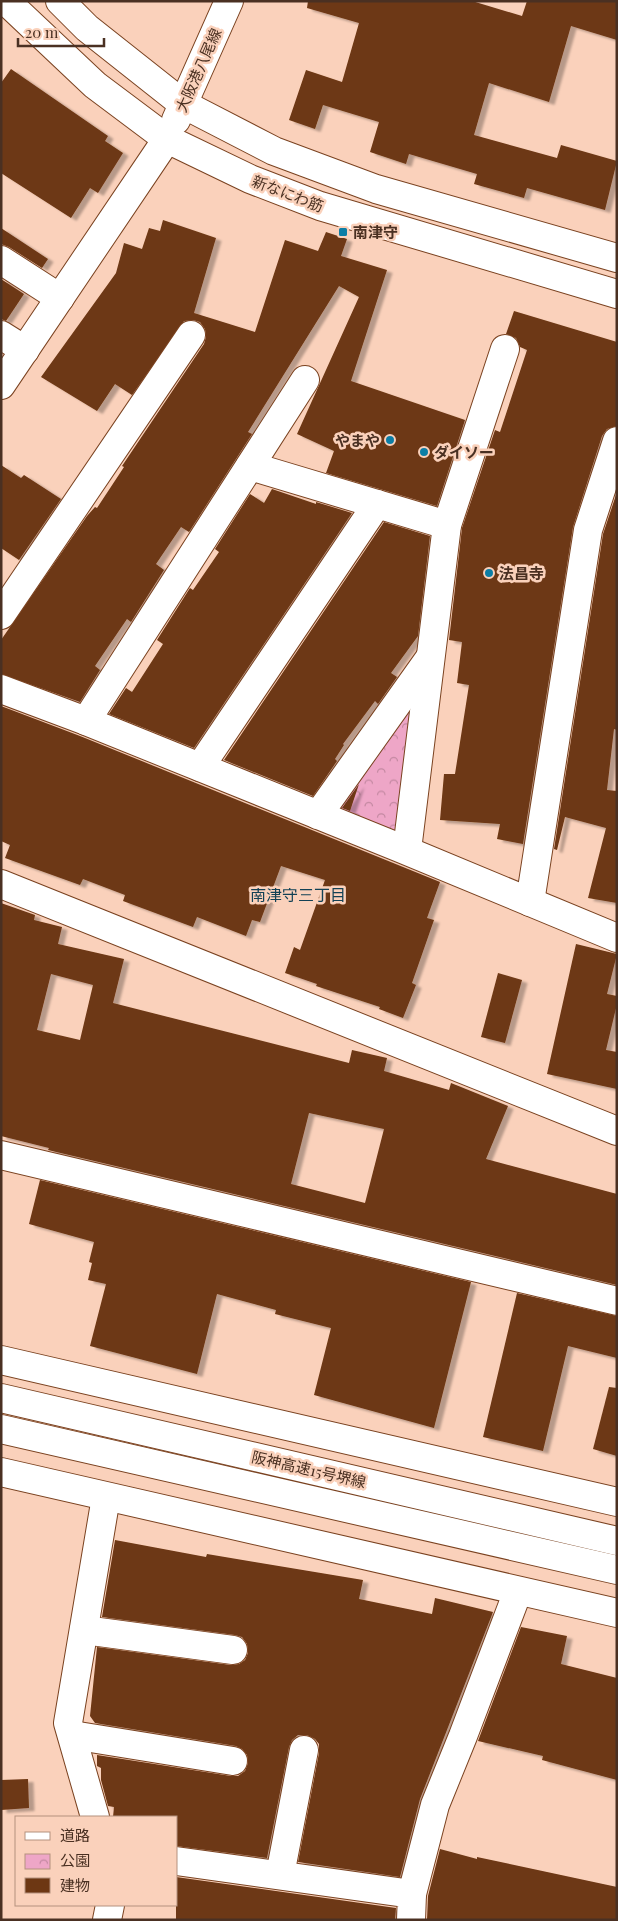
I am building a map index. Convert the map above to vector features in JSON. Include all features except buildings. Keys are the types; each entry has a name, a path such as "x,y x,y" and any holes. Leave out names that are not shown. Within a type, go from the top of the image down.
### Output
{"main road":[{"name":"新なにわ筋","path":"6,1 95,85 167,140 250,178 320,206 617,294"},
{"path":"60,1 88,28 183,104 274,151 376,189 617,258"},
{"name":"大阪港八尾線","path":"1,385 167,140 228,1"},
{"path":"1,260 60,298"},
{"path":"1,335 25,350"},
{"path":"1,615 191,335"},
{"path":"407,850 447,525 505,349"},
{"path":"86,721 305,380"},
{"path":"530,902 588,530 617,441"},
{"path":"250,466 447,525"},
{"path":"200,767 378,504"},
{"path":"318,815 430,658"},
{"path":"1,689 86,721 407,850 617,938"},
{"path":"1,884 617,1131"},
{"path":"1,1156 617,1301"},
{"path":"1,1360 617,1502"},
{"name":"阪神高速15号堺線","path":"1,1398 617,1541"},
{"name":"阪神高速15号堺線","path":"1,1429 617,1570"},
{"path":"1,1472 617,1613"},
{"path":"95,1816 68,1723 106,1497"},
{"path":"178,1861 280,1875 412,1907 435,1805 518,1591"},
{"path":"84,1630 233,1650"},
{"path":"72,1735 233,1761"},
{"path":"280,1875 304,1750"},
{"path":"106,1920 110,1906"}],"green space":[{"path":"423,692 399,839 333,812"}],"place":[{"name":"南津守","path":"343,232"},
{"name":"やまや","path":"390,440"},
{"name":"ダイソー","path":"424,452"},
{"name":"法昌寺","path":"489,573"}],"district":[{"name":"南津守三丁目","path":"298,894"}]}
